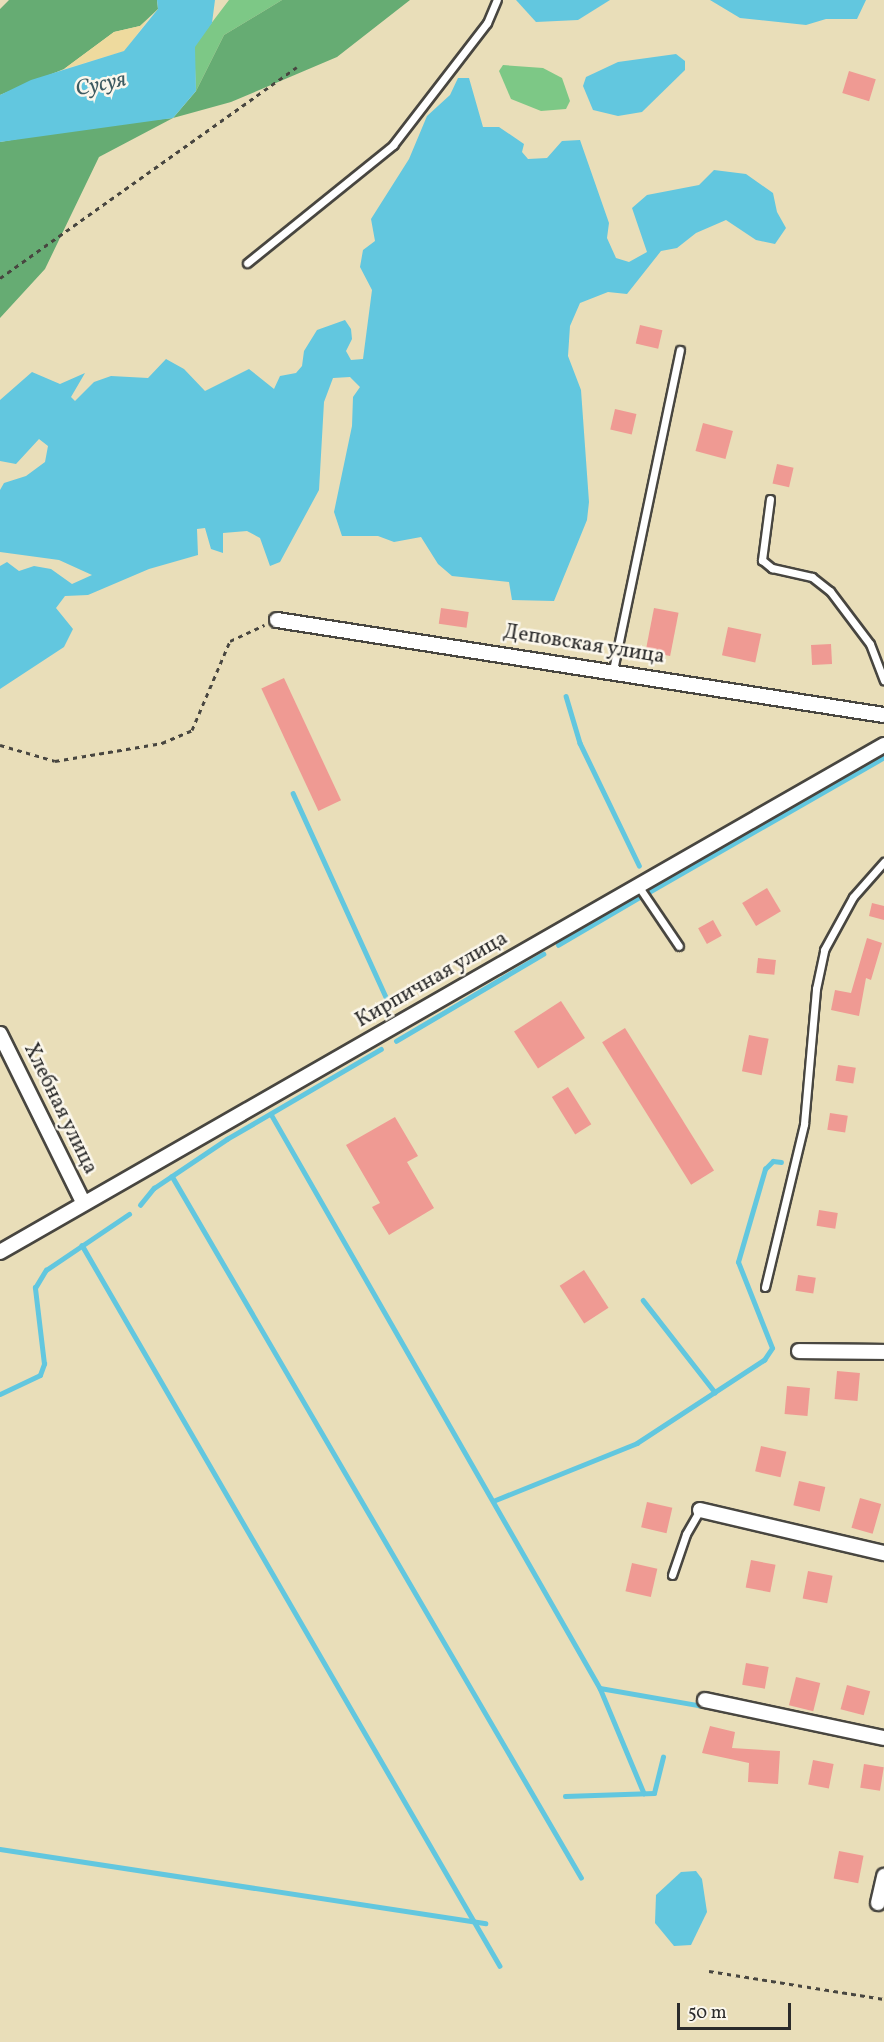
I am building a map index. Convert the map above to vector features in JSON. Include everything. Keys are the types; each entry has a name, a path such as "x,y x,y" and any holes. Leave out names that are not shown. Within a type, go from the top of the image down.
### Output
{"street":[{"name":"Деповская улица","path":"277,620 613,670 884,715"},
{"name":"Кирпичная улица","path":"0,1251 884,745"},
{"name":"Хлебная улица","path":"0,1034 83,1202"},
{"path":"799,1351 884,1352"},
{"path":"700,1510 884,1553"},
{"path":"705,1700 884,1738"},
{"path":"878,1903 884,1876"}],"lane":[{"path":"247,262 393,145 487,23 497,0"},
{"path":"613,670 680,350"},
{"path":"770,499 762,560 772,568 812,577 830,591 870,644 884,680"},
{"path":"765,1287 804,1124 816,989 824,950 854,897 884,862"},
{"path":"639,887 679,946"},
{"path":"672,1575 686,1534 700,1510"}],"path":[{"path":"0,278 297,67"},
{"path":"0,745 55,761 162,742 192,730 231,640 277,620"},
{"path":"709,1971 884,1999"}],"green space":[{"path":"9,0 157,0 158,9 140,26 114,32 64,69 0,95 0,9"},
{"path":"229,0 282,0 224,35 196,91 194,46"},
{"path":"282,0 410,0 337,57 231,102 173,118 196,91 224,35"},
{"path":"503,65 543,68 562,78 570,101 566,109 541,111 511,99 499,71"},
{"path":"173,118 99,157 45,269 0,318 0,142 90,126"}],"sand":[{"path":"148,19 125,51 64,69 114,32 140,26"}],"water":[{"name":"Сусуя","path":"157,0 215,0 212,23 195,47 196,91 173,118 0,142 0,95 31,80 124,51 158,9"},
{"path":"516,0 610,0 578,20 536,22"},
{"path":"710,0 866,0 857,19 826,19 806,25 740,18"},
{"path":"676,54 685,61 685,70 642,112 618,116 593,110 583,86 586,77 618,62"},
{"path":"458,78 469,78 483,127 499,127 524,144 522,152 528,159 547,158 562,141 580,140 609,223 607,238 616,258 629,262 647,252 632,208 647,195 699,185 714,170 746,174 773,193 777,212 786,228 775,244 756,240 726,220 696,233 677,248 661,251 627,294 608,292 580,303 570,326 568,356 581,390 589,502 587,520 554,601 512,600 509,582 452,576 438,564 421,537 394,542 378,536 342,536 334,512 352,426 353,397 360,387 350,377 333,378 324,402 319,490 280,562 270,566 260,538 247,531 223,533 223,553 211,549 205,528 197,529 198,555 149,569 88,595 65,596 56,608 73,629 64,647 0,689 0,566 7,562 19,571 34,566 51,569 72,584 92,575 59,560 0,552 0,490 4,483 26,476 45,462 48,446 39,439 16,464 0,461 0,400 32,372 60,384 85,373 71,397 75,401 94,382 111,376 148,378 166,359 184,369 205,391 249,369 274,389 280,376 296,373 302,366 304,351 317,330 345,320 351,329 352,339 346,351 351,360 363,359 372,290 360,267 363,250 375,241 371,219 409,159 427,116 450,95"},
{"path":"696,1871 702,1879 707,1912 691,1945 674,1946 655,1923 656,1895 681,1872"}],"building":[{"path":"849,71 876,79 869,101 842,93"},
{"path":"640,325 662,330 658,349 636,344"},
{"path":"615,409 636,414 632,434 610,429"},
{"path":"703,423 733,431 725,459 695,451"},
{"path":"777,464 794,468 789,487 773,483"},
{"path":"441,608 469,612 467,628 439,624"},
{"path":"654,608 679,613 670,656 646,651"},
{"path":"728,627 761,634 755,662 722,655"},
{"path":"831,644 832,664 812,665 811,645"},
{"path":"284,678 341,800 318,811 261,689"},
{"path":"767,888 781,911 756,926 742,903"},
{"path":"872,903 884,906 884,920 869,916"},
{"path":"713,920 722,936 707,944 698,928"},
{"path":"867,938 882,943 871,980 866,978 859,1016 831,1010 835,990 851,993"},
{"path":"758,958 776,960 774,975 756,973"},
{"path":"561,1001 585,1038 538,1068 514,1031"},
{"path":"625,1028 714,1170 691,1185 602,1042"},
{"path":"749,1035 769,1039 762,1075 742,1071"},
{"path":"838,1065 856,1068 853,1084 835,1081"},
{"path":"568,1087 591,1124 575,1134 552,1097"},
{"path":"830,1113 848,1116 845,1133 827,1130"},
{"path":"395,1117 418,1156 407,1162 434,1208 389,1235 372,1207 380,1203 346,1145"},
{"path":"819,1210 838,1213 835,1229 816,1226"},
{"path":"584,1270 609,1308 584,1324 560,1286"},
{"path":"798,1275 816,1278 813,1294 795,1291"},
{"path":"837,1371 860,1373 857,1401 835,1399"},
{"path":"787,1386 810,1388 807,1416 785,1414"},
{"path":"761,1446 786,1452 780,1477 755,1471"},
{"path":"799,1481 825,1487 820,1511 793,1505"},
{"path":"860,1498 881,1504 873,1534 851,1528"},
{"path":"647,1502 672,1508 666,1533 641,1527"},
{"path":"751,1560 776,1565 770,1592 746,1587"},
{"path":"632,1563 657,1569 651,1597 625,1591"},
{"path":"808,1571 833,1576 827,1603 803,1598"},
{"path":"746,1663 769,1667 765,1689 742,1685"},
{"path":"796,1677 820,1683 813,1711 789,1705"},
{"path":"847,1685 870,1691 864,1715 841,1709"},
{"path":"710,1726 735,1732 732,1748 780,1751 778,1784 748,1782 749,1763 702,1753"},
{"path":"813,1760 834,1764 829,1789 808,1785"},
{"path":"864,1764 884,1767 880,1791 860,1788"},
{"path":"839,1851 864,1856 858,1883 834,1878"}],"waterway":[{"path":"566,696 580,743 639,865"},
{"path":"647,893 884,757"},
{"path":"293,793 391,1008"},
{"path":"558,945 638,898"},
{"path":"396,1041 543,954"},
{"path":"140,1205 154,1188 227,1139 381,1049"},
{"path":"271,1114 600,1688 644,1793"},
{"path":"493,1501 637,1443 764,1360 772,1348 738,1262 765,1169 773,1161 781,1162"},
{"path":"172,1176 581,1877"},
{"path":"0,1394 40,1375 44,1364 35,1288 46,1270 129,1214"},
{"path":"82,1245 500,1966"},
{"path":"643,1300 715,1392"},
{"path":"600,1688 703,1706"},
{"path":"565,1796 654,1793 663,1757"},
{"path":"0,1849 485,1923"}]}
